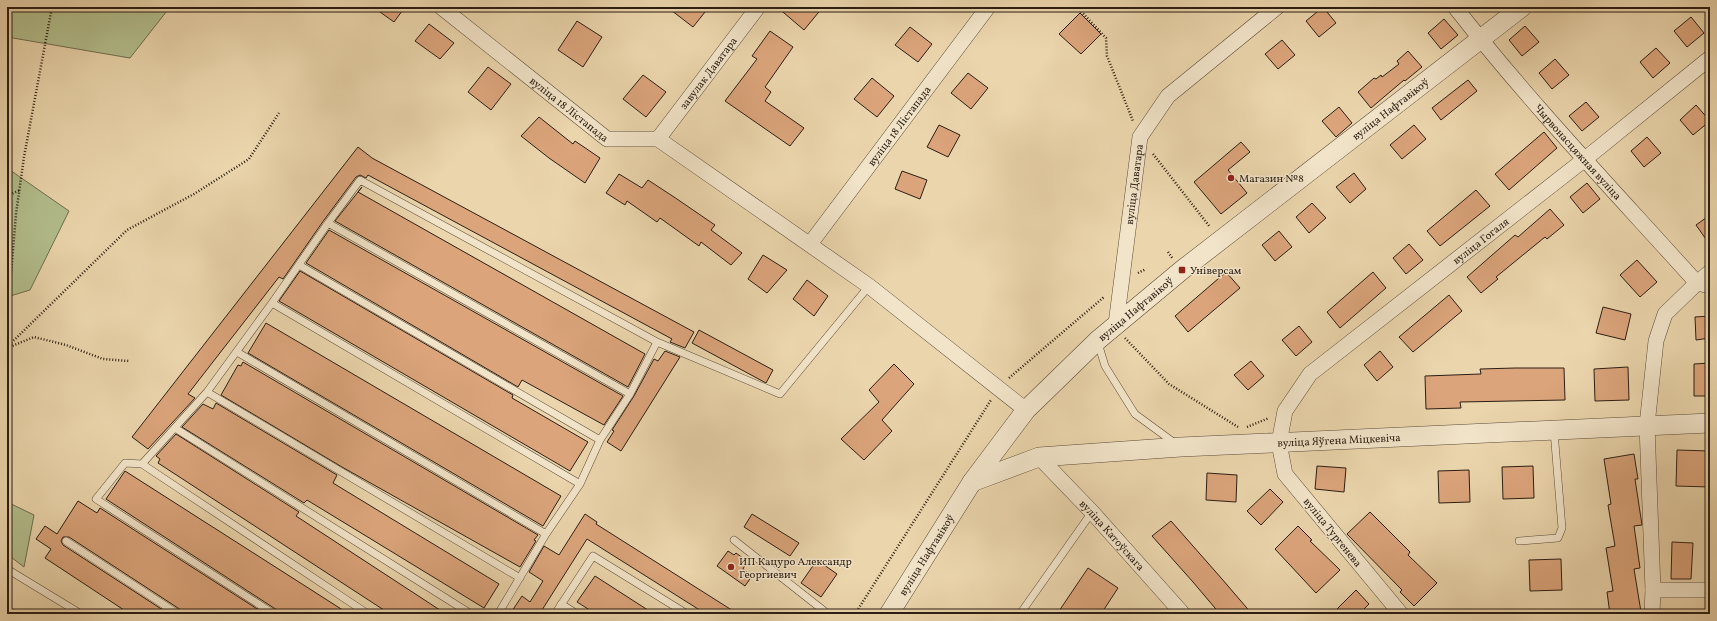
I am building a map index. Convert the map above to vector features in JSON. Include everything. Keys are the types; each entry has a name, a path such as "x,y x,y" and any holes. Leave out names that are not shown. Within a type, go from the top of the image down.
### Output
{"street":[{"name":"вуліца 18 Лістапада","path":"441,7 606,139 658,140"},
{"name":"вуліца 18 Лістапада","path":"810,244 988,7"},
{"name":"вуліца Даватара","path":"1116,324 1140,137 1168,96 1277,7"},
{"name":"Чырвонасцяжная вуліца","path":"1455,7 1480,40 1585,159 1703,284"},
{"name":"вуліца Нафтавікоў","path":"889,614 972,482 1026,410 1098,340 1182,270 1522,7"},
{"name":"завулак Даватара","path":"658,140 752,9"},
{"name":"вуліца Гогаля","path":"1279,443 1286,411 1310,374 1585,159 1710,58"},
{"path":"658,140 869,286 1026,410"},
{"path":"1652,614 1653,590 1647,425 1656,342 1665,314 1703,284 1710,272"},
{"name":"вуліца Яўгена Міцкевіча","path":"972,482 1039,457 1181,447 1710,423"},
{"name":"вуліца Тургенева","path":"1279,443 1286,474 1401,614"},
{"name":"вуліца Катоўскага","path":"1039,457 1092,512 1183,614"},
{"path":"1653,590 1710,590"}],"lane":[{"path":"142,464 207,392 360,180 657,342 780,394 869,286"},
{"path":"328,223 630,394"},
{"path":"299,264 600,440"},
{"path":"272,303 580,484"},
{"path":"1098,340 1105,366 1135,414 1181,447"},
{"path":"498,614 546,534 580,484 600,440 630,394 657,342"},
{"path":"237,352 546,534"},
{"path":"207,392 520,578"},
{"path":"175,428 471,614"},
{"path":"1519,541 1558,538 1562,528 1554,429"},
{"path":"274,614 96,499 125,463 142,464 368,614"},
{"path":"1020,614 1092,512"},
{"path":"734,540 828,614"},
{"path":"66,541 178,614"},
{"path":"555,614 593,556 686,614"},
{"path":"7,569 81,614"},
{"path":"561,604 577,614"}],"path":[{"path":"7,322 20,190 52,7"},
{"path":"7,348 127,230 194,194 248,159 279,113"},
{"path":"7,196 20,190"},
{"path":"855,614 998,388 1101,300 1127,341 1169,384 1241,430 1286,411"},
{"path":"7,348 34,337 66,345 103,359 129,361"}],"green space":[{"path":"7,7 170,7 130,58 7,37"},
{"path":"7,168 69,211 30,290 7,297"},
{"path":"7,502 34,515 24,567 7,554"}],"building":[{"path":"373,7 405,7 394,22"},
{"path":"667,7 709,7 693,27"},
{"path":"777,7 823,7 804,30"},
{"path":"1323,7 1336,23 1319,37 1306,21"},
{"path":"1080,13 1101,34 1081,54 1059,34"},
{"path":"1691,17 1704,33 1687,47 1674,31"},
{"path":"1444,19 1458,35 1441,49 1428,33"},
{"path":"577,21 602,37 583,67 558,50"},
{"path":"429,24 454,43 440,59 415,41"},
{"path":"1525,26 1539,42 1522,56 1509,40"},
{"path":"910,27 932,44 918,62 895,45"},
{"path":"770,31 793,47 765,87 771,92 765,101 804,128 790,146 725,101 757,59 752,56"},
{"path":"1282,40 1295,55 1278,69 1265,54"},
{"path":"1656,48 1670,63 1653,78 1640,62"},
{"path":"1408,51 1422,67 1371,108 1358,92 1374,78 1376,79 1381,75 1382,77 1399,64 1397,61"},
{"path":"1555,59 1569,75 1552,89 1539,73"},
{"path":"488,67 511,84 491,110 468,92"},
{"path":"968,73 988,88 971,109 951,93"},
{"path":"643,75 666,92 646,117 623,99"},
{"path":"872,78 894,96 877,117 854,99"},
{"path":"1468,80 1477,91 1441,120 1432,108"},
{"path":"1586,102 1599,117 1582,131 1569,116"},
{"path":"1696,105 1710,121 1693,135 1680,120"},
{"path":"1339,107 1352,123 1336,137 1322,121"},
{"path":"539,117 573,144 575,141 600,158 585,183 521,136"},
{"path":"939,125 960,135 948,157 927,147"},
{"path":"1414,125 1426,139 1402,159 1390,145"},
{"path":"1544,132 1557,148 1509,190 1495,174"},
{"path":"1647,137 1661,153 1644,167 1631,151"},
{"name":"Магазин №8","path":"1241,142 1250,152 1228,170 1247,193 1221,214 1194,182"},
{"path":"358,147 372,158 694,332 685,348 670,342 672,339 368,175 366,178 360,175 356,177 324,220 283,279 279,277 188,394 195,398 148,449 132,437"},
{"path":"902,171 927,180 920,199 895,189"},
{"path":"1354,173 1366,189 1350,203 1336,187"},
{"path":"619,174 642,188 648,180 715,225 711,230 742,253 731,265 701,242 699,246 660,218 657,222 627,201 625,205 606,193"},
{"path":"1587,183 1600,199 1583,213 1570,197"},
{"path":"1476,190 1490,206 1440,246 1427,231"},
{"path":"358,192 645,354 628,387 335,221"},
{"path":"1312,203 1326,218 1309,233 1296,217"},
{"path":"1550,209 1564,225 1547,239 1545,237 1496,277 1498,279 1481,293 1467,277 1515,235 1518,237"},
{"path":"1710,215 1710,245 1696,225"},
{"path":"329,230 623,396 604,425 522,380 518,387 306,263"},
{"path":"1279,231 1292,247 1275,261 1262,245"},
{"path":"1409,244 1423,260 1406,274 1393,258"},
{"path":"763,255 787,270 767,293 748,279"},
{"path":"1637,260 1657,282 1640,297 1620,275"},
{"path":"300,271 513,395 512,398 588,442 570,471 279,301"},
{"path":"1226,272 1240,288 1188,332 1175,316"},
{"path":"1373,272 1386,288 1340,328 1327,312"},
{"path":"807,280 828,296 814,316 793,299"},
{"path":"1449,295 1462,311 1413,352 1399,337"},
{"path":"1603,307 1631,314 1625,340 1596,333"},
{"path":"1710,316 1710,338 1696,340 1695,317"},
{"path":"266,323 561,496 543,526 248,353"},
{"path":"1299,326 1312,342 1296,356 1282,340"},
{"path":"699,330 773,370 766,383 692,343"},
{"path":"665,351 680,357 621,451 607,442 614,431 612,430 634,396 654,359 658,361"},
{"path":"1380,351 1393,367 1377,381 1364,365"},
{"path":"1251,361 1264,376 1248,390 1234,375"},
{"path":"243,362 538,535 520,567 342,467 221,395 238,365 241,366"},
{"path":"1710,363 1710,396 1694,396 1694,364"},
{"path":"894,364 914,384 882,420 892,431 864,460 841,439 879,402 869,390"},
{"path":"1628,367 1629,400 1595,401 1594,369"},
{"path":"1564,368 1565,400 1460,402 1461,408 1426,409 1425,376 1481,374 1480,369"},
{"path":"216,403 337,475 333,483 499,584 484,608 307,500 304,503 182,427 203,404 213,409"},
{"path":"176,434 299,512 296,516 446,614 390,614 158,463 160,459 156,456"},
{"path":"1677,450 1710,451 1710,487 1676,486"},
{"path":"1634,454 1638,479 1635,479 1642,525 1634,526 1640,568 1634,569 1641,612 1610,614 1607,592 1613,591 1606,548 1615,546 1608,505 1611,504 1604,459"},
{"path":"1317,466 1346,468 1344,492 1315,489"},
{"path":"1533,466 1534,498 1503,499 1502,467"},
{"path":"1469,470 1470,502 1439,503 1438,471"},
{"path":"125,471 349,614 279,614 277,610 106,499"},
{"path":"1207,473 1237,475 1236,502 1206,500"},
{"path":"1270,489 1283,502 1261,525 1247,511"},
{"path":"78,501 97,513 100,508 265,614 183,614 181,610 69,537 63,537 61,541 63,545 169,614 130,614 45,558 51,549 36,539 45,526 57,534"},
{"path":"1370,512 1410,552 1408,555 1437,583 1414,606 1400,592 1402,590 1347,534"},
{"path":"585,514 597,522 596,524 738,614 706,614 587,539 542,610 547,614 510,614 522,596 530,602 543,581 529,572 544,546 559,555"},
{"path":"752,514 799,543 790,556 744,527"},
{"path":"1171,521 1252,614 1220,614 1152,536"},
{"path":"1298,526 1312,540 1310,541 1340,570 1316,593 1275,549"},
{"path":"1672,542 1693,543 1691,579 1671,579"},
{"name":"ИП Кацуро Александр Георгиевич","path":"728,551 734,555 736,553 747,561 743,569 752,576 745,586 717,566"},
{"path":"1561,559 1562,590 1530,591 1529,560"},
{"path":"817,560 837,574 821,597 801,583"},
{"path":"1088,568 1118,588 1101,614 1057,614"},
{"path":"595,576 654,614 596,614 577,602"},
{"path":"1356,590 1369,604 1359,614 1332,614"}],"place":[{"name":"Магазин №8","path":"1231,178"},
{"name":"Універсам","path":"1182,270"},
{"name":"ИП Кацуро Александр Георгиевич","path":"731,567"}]}
